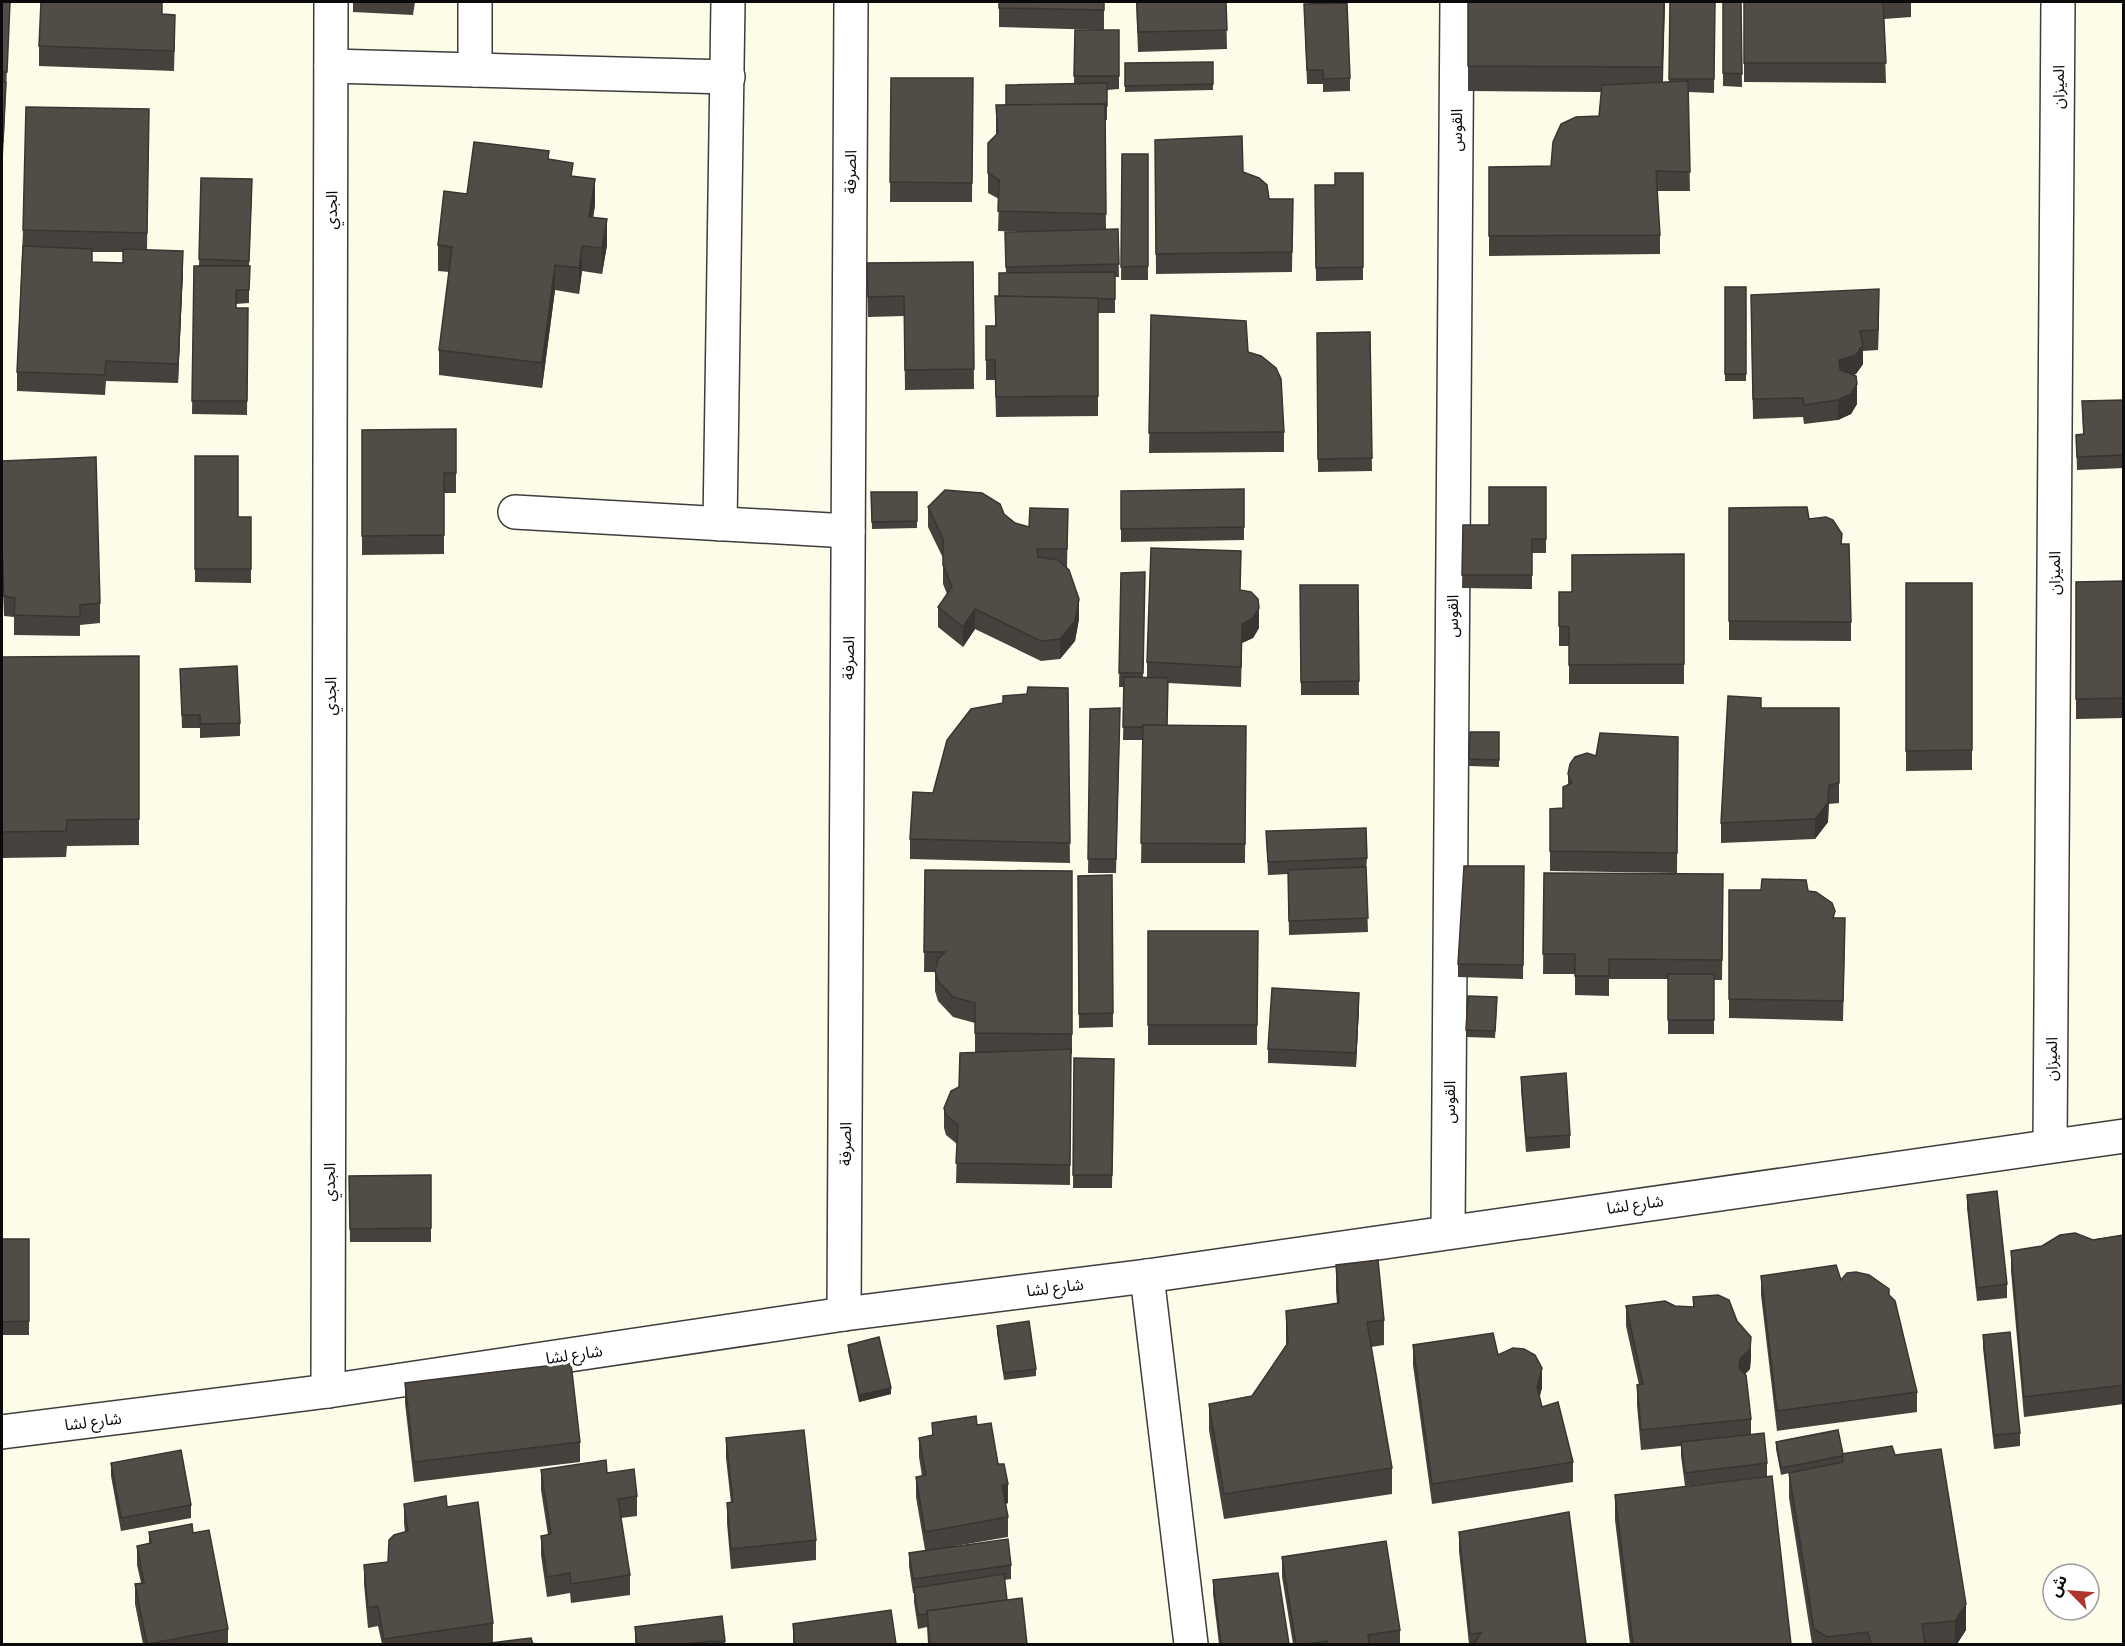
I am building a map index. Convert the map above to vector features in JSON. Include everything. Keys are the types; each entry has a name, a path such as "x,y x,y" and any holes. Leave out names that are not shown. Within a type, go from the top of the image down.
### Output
{"street":[{"name":"الجدي","path":"328,1390 331,2"},
{"path":"475,2 475,70"},
{"path":"720,524 728,2"},
{"name":"الصرفة","path":"844,1314 851,2"},
{"name":"القوس","path":"1448,1231 1456,2"},
{"name":"الميزان","path":"2050,1145 2058,2"},
{"path":"331,66 728,77"},
{"path":"515,512 848,531"},
{"name":"شارع لشا","path":"2,1432 328,1390 844,1314 1147,1276 1448,1231 2124,1136"},
{"path":"1147,1276 1191,1644"}],"building":[{"path":"2,2 10,2 7,72 2,72"},
{"path":"41,2 162,2 162,14 175,15 174,51 39,46"},
{"path":"999,2 1104,2 1104,10 999,8"},
{"path":"1137,2 1226,2 1227,30 1138,32"},
{"path":"1468,2 1664,2 1662,67 1468,66"},
{"path":"1670,2 1715,2 1714,79 1669,79"},
{"path":"1723,2 1741,2 1742,74 1723,73"},
{"path":"1744,2 1883,2 1886,63 1744,63"},
{"path":"1347,3 1350,78 1323,79 1323,70 1307,70 1304,4"},
{"path":"1075,30 1119,30 1119,76 1074,76"},
{"path":"1213,62 1213,84 1125,86 1125,63"},
{"path":"891,78 973,78 972,183 890,182"},
{"path":"2,81 6,82 3,142 2,142"},
{"path":"1688,81 1690,172 1656,171 1660,235 1489,236 1489,167 1551,166 1553,142 1561,124 1576,117 1599,116 1602,85"},
{"path":"1107,83 1107,106 1105,104 1006,105 1006,85"},
{"path":"1105,104 1106,214 998,211 999,180 988,173 988,143 998,133 996,105"},
{"path":"26,107 149,109 147,233 23,230"},
{"path":"1242,136 1243,172 1259,178 1267,185 1269,199 1293,199 1292,252 1156,254 1155,140"},
{"path":"474,142 549,151 548,159 573,163 571,176 595,179 589,217 607,219 602,248 582,246 579,268 555,265 542,363 439,350 452,247 438,245 444,191 467,194"},
{"path":"1122,154 1148,154 1148,266 1121,267"},
{"path":"1335,173 1363,173 1363,267 1316,268 1315,185 1335,185"},
{"path":"201,178 252,179 249,261 199,259"},
{"path":"1118,229 1119,264 1006,267 1005,232"},
{"path":"23,246 92,249 92,262 123,263 123,249 183,251 178,364 106,361 105,375 17,372"},
{"path":"973,262 974,369 905,370 904,296 868,297 867,263"},
{"path":"194,266 250,266 249,290 236,290 236,308 248,308 247,401 192,401"},
{"path":"1115,272 1115,299 999,296 999,273"},
{"path":"1725,287 1746,287 1746,374 1725,374"},
{"path":"1879,289 1878,330 1860,331 1863,345 1856,355 1839,360 1840,370 1856,376 1857,384 1851,394 1838,400 1804,405 1803,398 1753,399 1751,295"},
{"path":"995,296 1098,298 1098,396 996,397 995,360 986,360 986,326 996,326"},
{"path":"1151,315 1246,321 1248,352 1261,356 1276,368 1281,379 1284,432 1149,433"},
{"path":"1370,332 1372,458 1318,459 1317,333"},
{"path":"2124,400 2124,455 2077,457 2076,435 2084,434 2082,401"},
{"path":"456,429 456,473 444,473 444,535 362,536 362,430"},
{"path":"195,456 238,456 238,517 251,517 251,569 195,569"},
{"path":"96,457 100,603 80,605 80,617 14,615 15,598 4,596 2,461"},
{"path":"1489,487 1546,487 1546,539 1532,539 1532,575 1462,575 1463,525 1489,525"},
{"path":"1244,489 1244,527 1121,529 1121,491"},
{"path":"945,490 982,493 1000,504 1004,514 1015,523 1029,527 1030,508 1068,509 1067,549 1037,549 1038,557 1058,560 1069,570 1079,599 1075,621 1060,639 1041,641 975,609 963,627 938,607 952,587 943,565 943,539 928,507"},
{"path":"871,492 917,492 917,521 872,522"},
{"path":"1807,507 1809,519 1826,517 1833,520 1842,534 1841,544 1849,544 1851,622 1729,621 1729,508"},
{"path":"1151,548 1241,551 1240,590 1251,592 1258,599 1259,608 1253,618 1242,624 1241,667 1147,662"},
{"path":"1684,554 1684,664 1569,665 1569,627 1559,626 1559,592 1572,592 1572,555"},
{"path":"1145,572 1143,673 1119,673 1121,573"},
{"path":"2124,581 2124,698 2076,699 2076,582"},
{"path":"1906,583 1972,583 1972,750 1906,751"},
{"path":"1300,585 1358,585 1359,681 1301,682"},
{"path":"139,656 139,819 67,820 66,831 2,832 2,657"},
{"path":"237,666 240,723 200,724 200,715 182,715 180,669"},
{"path":"1124,677 1168,678 1167,726 1123,727"},
{"path":"1028,687 1068,688 1070,843 910,839 913,792 933,793 947,740 971,709 1003,703 1003,696 1027,694"},
{"path":"1728,696 1761,698 1761,708 1839,708 1839,783 1829,785 1828,803 1815,819 1721,823"},
{"path":"1120,708 1116,859 1088,859 1090,709"},
{"path":"1143,725 1246,726 1245,844 1141,843"},
{"path":"1470,732 1499,732 1499,760 1469,759"},
{"path":"1600,733 1678,737 1677,853 1550,851 1550,809 1563,808 1563,787 1572,783 1568,774 1570,764 1575,757 1587,753 1596,756"},
{"path":"1366,828 1367,858 1268,862 1266,831"},
{"path":"1464,866 1524,866 1523,965 1458,964"},
{"path":"1366,867 1368,918 1289,921 1288,870"},
{"path":"925,870 1072,871 1072,1034 975,1033 975,1003 953,997 938,981 935,971 938,959 945,952 924,952"},
{"path":"1544,873 1723,874 1722,960 1609,959 1609,976 1575,976 1575,954 1543,954"},
{"path":"1112,875 1113,1013 1079,1014 1078,876"},
{"path":"1762,879 1806,880 1808,891 1816,892 1832,903 1835,911 1833,918 1845,918 1843,1001 1729,999 1729,890 1761,890"},
{"path":"1148,931 1258,931 1257,1025 1148,1025"},
{"path":"1668,974 1714,974 1714,1020 1668,1020"},
{"path":"1272,988 1359,993 1356,1053 1268,1049"},
{"path":"1468,996 1497,997 1495,1031 1466,1030"},
{"path":"1071,1049 1070,1165 956,1163 958,1125 946,1115 944,1108 951,1091 959,1087 960,1053"},
{"path":"1074,1058 1114,1059 1112,1175 1073,1175"},
{"path":"1566,1073 1570,1135 1526,1138 1521,1077"},
{"path":"431,1175 431,1228 350,1229 349,1176"},
{"path":"1997,1191 2007,1284 1977,1288 1967,1195"},
{"path":"2075,1233 2093,1240 2124,1235 2124,1385 2024,1397 2011,1251 2042,1246 2060,1235"},
{"path":"2,1239 29,1239 29,1321 2,1322"},
{"path":"1378,1260 1384,1320 1367,1322 1392,1468 1224,1494 1209,1404 1252,1396 1288,1343 1286,1311 1339,1303 1336,1265"},
{"path":"1836,1265 1841,1280 1847,1273 1856,1272 1869,1275 1889,1289 1889,1295 1895,1301 1917,1392 1777,1411 1761,1276"},
{"path":"1718,1295 1729,1300 1737,1321 1751,1337 1750,1349 1740,1359 1739,1368 1746,1375 1751,1419 1641,1430 1637,1385 1643,1384 1626,1306 1665,1301 1675,1306 1694,1307 1693,1297"},
{"path":"1029,1321 1036,1369 1004,1373 997,1326"},
{"path":"2010,1332 2020,1433 1994,1435 1983,1335"},
{"path":"1493,1333 1498,1355 1513,1348 1524,1349 1535,1355 1542,1368 1537,1387 1542,1407 1558,1402 1573,1462 1432,1484 1413,1345"},
{"path":"879,1337 891,1388 859,1395 848,1345"},
{"path":"571,1363 580,1442 414,1462 405,1383"},
{"path":"976,1416 977,1425 991,1423 998,1464 1004,1464 1008,1484 1002,1485 1008,1517 925,1532 916,1477 926,1475 919,1438 933,1435 932,1423"},
{"path":"804,1430 816,1540 731,1549 727,1503 733,1502 726,1438"},
{"path":"1838,1430 1842,1456 1781,1468 1776,1442"},
{"path":"1764,1433 1767,1463 1685,1473 1681,1442"},
{"path":"1892,1446 1895,1455 1941,1449 1966,1604 1955,1621 1922,1624 1925,1644 1871,1644 1868,1632 1827,1637 1814,1629 1789,1473 1843,1462 1842,1454"},
{"path":"181,1450 191,1505 121,1518 111,1463"},
{"path":"606,1460 607,1473 634,1469 637,1496 618,1499 630,1575 571,1584 570,1573 547,1577 541,1536 551,1534 541,1470"},
{"path":"1772,1476 1791,1644 1633,1644 1615,1495"},
{"path":"446,1496 447,1507 478,1502 493,1623 384,1639 378,1606 368,1608 364,1565 388,1562 389,1540 394,1535 408,1531 404,1504"},
{"path":"1569,1512 1586,1644 1475,1644 1481,1633 1470,1634 1459,1532"},
{"path":"192,1524 193,1533 209,1530 228,1629 147,1644 135,1584 144,1583 137,1546 151,1543 149,1532"},
{"path":"1008,1539 1011,1565 913,1579 909,1553"},
{"path":"1386,1541 1400,1630 1368,1635 1369,1644 1327,1644 1327,1641 1296,1644 1282,1557"},
{"path":"1278,1573 1289,1644 1221,1644 1213,1580"},
{"path":"1004,1574 1007,1600 927,1611 927,1614 918,1615 914,1588"},
{"path":"1022,1598 1027,1644 930,1644 927,1611"},
{"path":"891,1610 896,1644 795,1644 793,1624"},
{"path":"722,1616 725,1641 637,1644 635,1627"},
{"path":"531,1638 533,1644 483,1644"},
{"path":"714,1641 714,1644 685,1644"}]}
